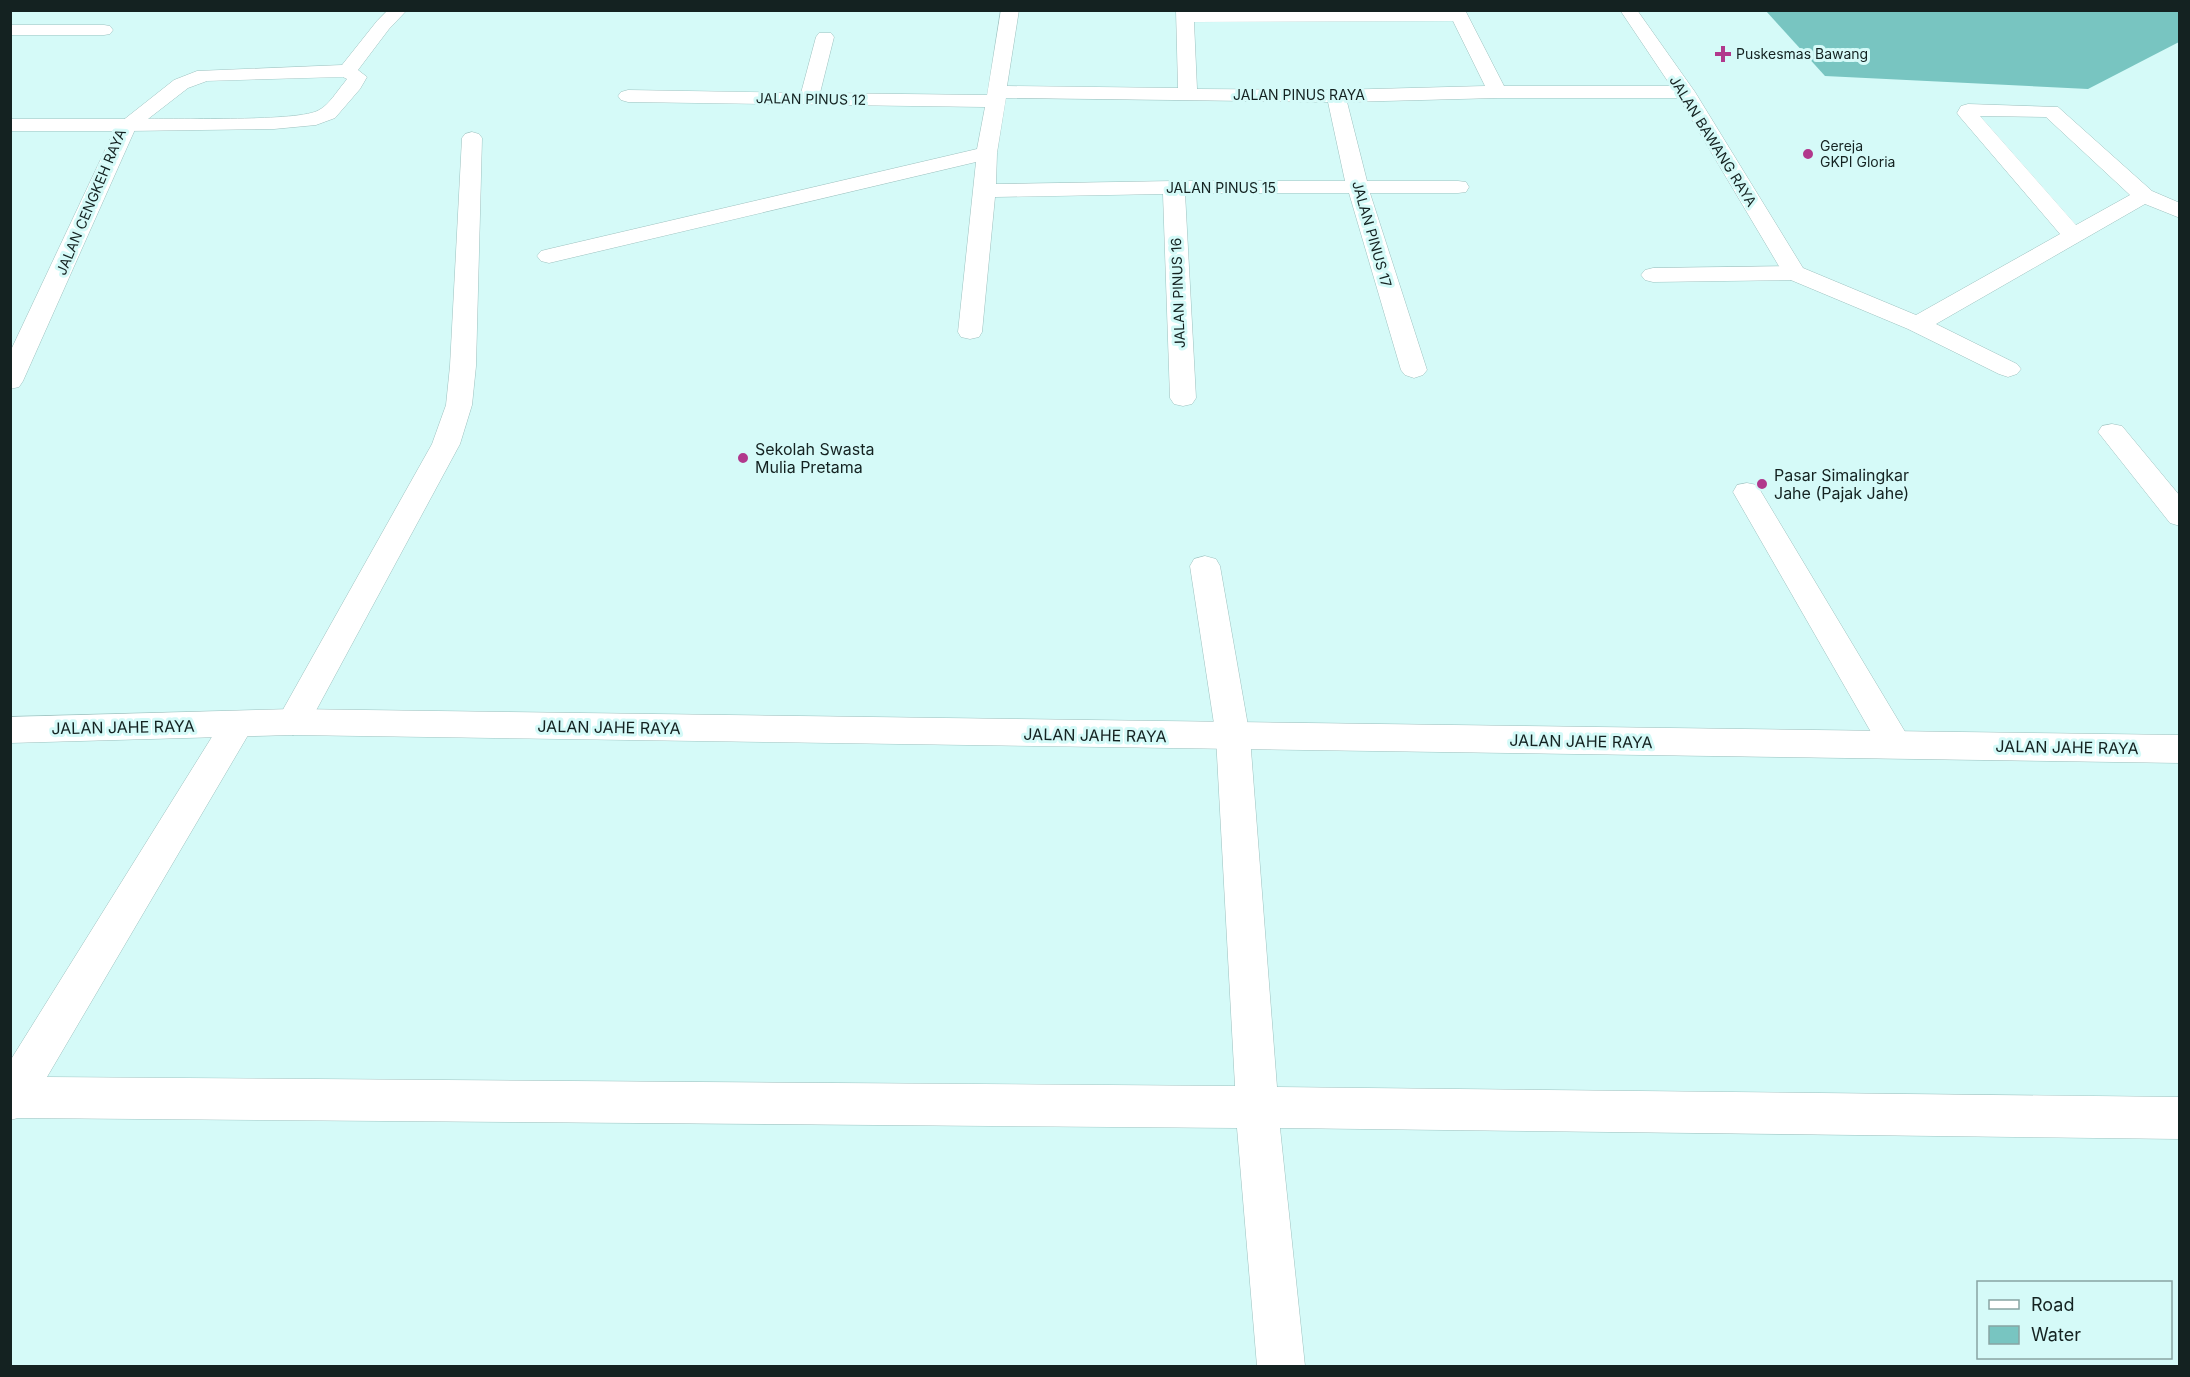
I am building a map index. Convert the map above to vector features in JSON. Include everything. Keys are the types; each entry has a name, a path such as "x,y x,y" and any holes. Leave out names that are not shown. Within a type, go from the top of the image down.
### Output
{"street":[{"path":"347,71 383,25 399,10"},
{"path":"970,332 987,153 1010,10"},
{"name":"JALAN BAWANG RAYA","path":"1628,10 1685,92 1794,273"},
{"path":"1188,95 1185,14 1457,13 1497,93"},
{"path":"10,30 104,30"},
{"path":"809,99 825,37"},
{"path":"347,71 357,77 328,114 316,119 274,123 127,125 181,84 204,75 347,71"},
{"name":"JALAN PINUS RAYA","path":"996,97 1685,92"},
{"name":"JALAN PINUS 12","path":"628,96 809,99 996,97"},
{"name":"JALAN PINUS 17","path":"1336,96 1358,189 1414,369"},
{"path":"2074,237 1967,113 1968,110 2051,111 2144,196 2180,211"},
{"name":"JALAN CENGKEH RAYA","path":"10,125 127,125 10,381"},
{"path":"292,722 446,444 459,405 463,366 472,138"},
{"path":"549,256 987,153"},
{"name":"JALAN PINUS 15","path":"985,191 1174,187 1358,189 1458,187"},
{"name":"JALAN PINUS 16","path":"1174,187 1183,398"},
{"path":"1917,324 2144,196"},
{"path":"1653,276 1794,273 1917,324 2008,369"},
{"path":"2112,432 2167,485 2180,516"},
{"path":"1747,492 1895,744"},
{"path":"1206,566 1233,737 1257,1107 1281,1366"},
{"name":"JALAN JAHE RAYA","path":"10,730 292,722 2180,749"},
{"path":"11,1098 237,725"},
{"path":"11,1098 1257,1107 2180,1118"}],"water":[{"path":"1766,11 2179,11 2179,42 2088,89 1825,76"}],"place":[{"name":"Puskesmas Bawang","path":"1723,54"},
{"name":"Gereja GKPI Gloria","path":"1808,154"},
{"name":"Sekolah Swasta Mulia Pretama","path":"743,458"},
{"name":"Pasar Simalingkar Jahe (Pajak Jahe)","path":"1762,484"}]}
